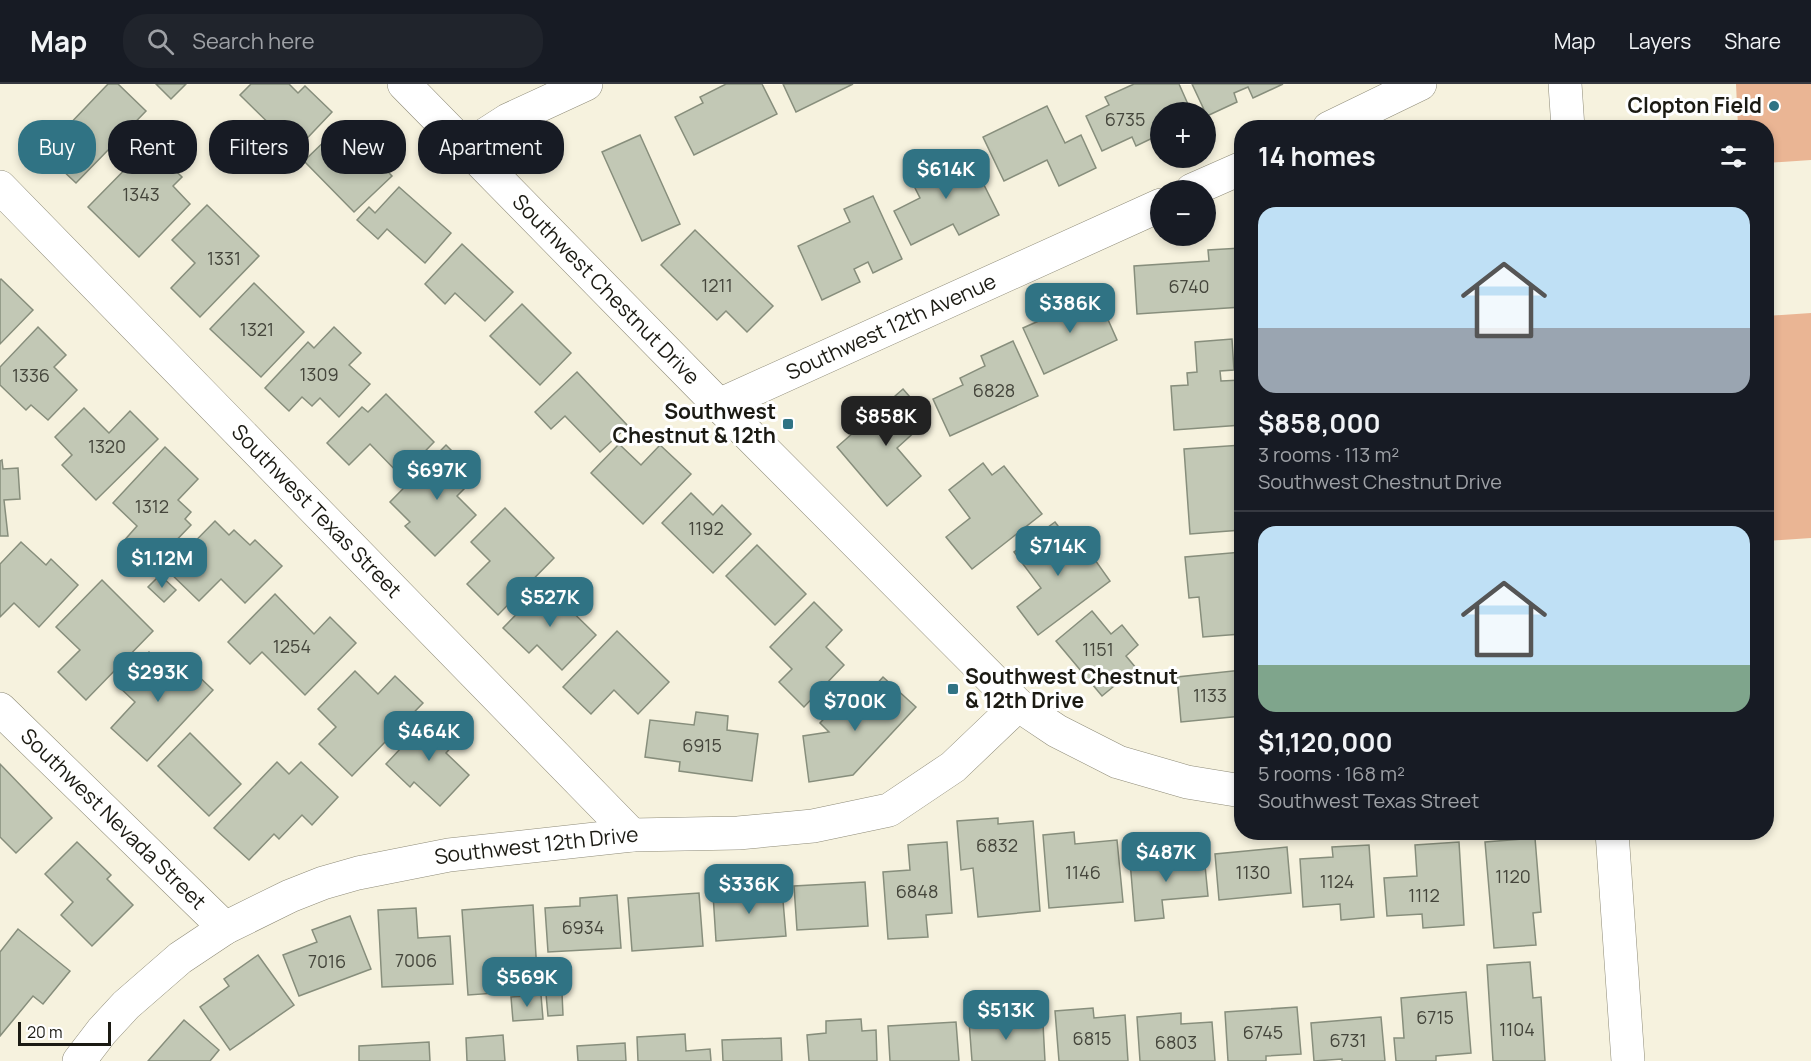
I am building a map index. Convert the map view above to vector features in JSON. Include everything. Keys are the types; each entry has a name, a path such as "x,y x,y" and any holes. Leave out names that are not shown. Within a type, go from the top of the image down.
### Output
{"street":[{"name":"Southwest Chestnut Drive","path":"404,84 439,120"},
{"path":"508,120 586,84"},
{"path":"1346,120 1420,84"},
{"path":"1565,84 1567,120"},
{"path":"1215,180 1234,172"},
{"name":"Southwest Chestnut Drive","path":"492,174 1018,705 1057,731 1118,762 1187,782 1234,790"},
{"name":"Southwest Texas Street","path":"0,187 632,835"},
{"name":"Southwest 12th Avenue","path":"719,405 1150,210"},
{"name":"Southwest 12th Drive","path":"79,1061 126,1005 180,958 225,928 290,896 323,883 358,873 449,855 632,835 738,833 813,826 889,810 953,767 1018,705"},
{"name":"Southwest Nevada Street","path":"0,710 225,928"},
{"path":"1613,840 1628,1061"}],"shaded area":[{"name":"Clopton Field","path":"1736,84 1811,84 1811,160 1774,163 1774,120 1738,120"},
{"path":"1811,313 1811,538 1774,541 1774,316"}],"building":[{"path":"108,84 118,84 146,111 137,120 108,120 108,150 96,162 96,120 74,120"},
{"path":"156,84 186,84 171,99"},
{"path":"251,84 289,84 298,93 305,86 332,112 324,120 321,120 321,124 309,136 309,120 265,120 240,95"},
{"path":"726,84 762,84 777,114 694,155 675,117 703,103 700,97"},
{"path":"783,84 853,84 796,112"},
{"path":"1134,84 1179,84 1187,102 1150,102 1150,139 1136,146 1132,137 1102,151 1086,116 1109,105 1105,97"},
{"path":"1192,84 1283,84 1253,98 1248,87 1234,93 1237,102 1216,112 1216,102 1200,102"},
{"path":"1047,106 1065,143 1081,135 1096,168 1059,186 1047,160 1004,181 983,137"},
{"path":"640,135 680,224 642,241 602,152"},
{"path":"321,145 321,174 390,174 392,176 354,212 309,166 309,156"},
{"path":"946,155 953,168 971,159 999,215 959,235 953,224 911,245 894,211 920,198 908,174"},
{"path":"66,174 85,174 76,183"},
{"path":"120,174 179,174 182,177 173,186 190,204 139,257 88,207"},
{"path":"399,187 451,233 425,263 387,229 378,239 357,220 369,207 375,213"},
{"path":"873,196 902,259 873,273 868,262 854,269 860,282 822,300 798,246 850,222 844,209"},
{"path":"207,205 259,256 200,317 171,288 195,263 172,240"},
{"path":"695,230 773,306 747,332 726,311 717,320 661,265"},
{"path":"462,244 513,292 485,321 455,293 445,304 425,284"},
{"path":"1234,248 1234,308 1137,314 1134,266 1209,261 1208,250"},
{"path":"0,280 33,310 0,344"},
{"path":"254,283 304,332 261,377 210,329"},
{"path":"1097,295 1117,340 1044,374 1023,328"},
{"path":"522,304 571,353 540,385 490,336"},
{"path":"38,327 66,355 54,367 77,390 48,420 31,405 26,410 0,385 0,367"},
{"path":"334,327 361,353 349,365 370,384 339,417 320,398 312,406 302,397 289,411 265,388 308,342 314,348"},
{"path":"1232,339 1234,370 1220,371 1221,381 1234,380 1234,426 1174,430 1171,386 1188,385 1187,373 1197,372 1195,342"},
{"path":"1013,341 1038,396 950,436 933,399 963,385 960,378 985,366 981,356"},
{"path":"577,372 628,426 600,452 565,416 551,429 535,412"},
{"path":"903,389 929,419 897,448 921,476 887,506 837,447"},
{"path":"386,394 434,442 401,476 370,444 349,465 327,443 362,407 368,412"},
{"path":"84,408 109,433 130,411 158,439 96,500 62,465 72,455 55,437"},
{"path":"619,444 641,465 660,445 691,474 643,524 591,473"},
{"path":"446,445 477,476 457,496 476,515 435,556 405,526 410,522 390,502"},
{"path":"1234,446 1234,531 1190,534 1184,449"},
{"path":"165,447 198,479 178,500 191,512 185,519 191,525 165,552 157,545 141,562 122,543 137,526 113,503"},
{"path":"2,460 3,469 18,468 20,499 4,500 8,536 0,536 0,461"},
{"path":"983,463 992,475 1004,466 1042,514 972,569 946,537 970,518 949,490"},
{"path":"691,493 713,515 722,505 751,534 713,573 662,523"},
{"path":"505,508 554,558 498,615 467,584 490,561 471,542"},
{"path":"215,521 229,535 234,530 250,545 255,540 282,566 245,603 221,579 199,601 167,570"},
{"path":"1055,522 1073,546 1081,540 1110,581 1038,635 1017,607 1041,588 1014,552"},
{"path":"21,542 46,565 51,559 78,585 39,627 14,603 0,617 0,564"},
{"path":"757,545 806,594 775,625 726,576"},
{"path":"1234,553 1234,635 1203,637 1199,597 1189,598 1185,557"},
{"path":"160,575 176,590 164,602 148,587"},
{"path":"102,580 153,631 86,700 58,672 80,650 56,627"},
{"path":"545,585 596,635 562,670 537,645 529,653 503,628"},
{"path":"275,594 314,634 330,617 356,643 305,695 262,652 250,664 228,642"},
{"path":"814,602 842,630 826,647 844,665 804,707 779,682 792,669 770,647"},
{"path":"1092,611 1111,634 1122,625 1138,645 1126,656 1136,668 1102,696 1056,641"},
{"path":"617,631 669,682 638,714 614,690 591,714 563,687"},
{"path":"149,652 166,667 176,655 213,690 147,761 111,728 135,702 118,686"},
{"path":"355,671 378,694 395,676 423,703 352,776 319,744 336,727 318,709"},
{"path":"1234,671 1234,717 1181,722 1177,677"},
{"path":"883,677 916,707 853,775 809,782 803,736 829,732 820,723 851,690 862,700"},
{"path":"696,712 728,716 727,730 758,734 752,781 679,771 680,762 645,757 650,720 694,725"},
{"path":"431,716 457,741 446,753 469,775 440,806 414,782 410,787 386,764"},
{"path":"190,733 241,784 209,816 158,766"},
{"path":"277,762 289,774 301,762 338,797 312,825 302,815 279,839 274,834 249,860 214,828"},
{"path":"0,764 52,818 16,853 0,837"},
{"path":"998,818 998,824 1033,821 1040,911 978,917 973,868 961,870 957,821"},
{"path":"1074,832 1075,844 1117,840 1123,902 1049,908 1043,835"},
{"path":"1535,840 1541,912 1533,913 1536,945 1494,948 1485,842"},
{"path":"77,842 111,875 107,879 133,905 92,946 61,915 73,902 45,874"},
{"path":"947,842 952,913 926,915 928,937 888,939 883,872 910,870 908,845"},
{"path":"1459,842 1464,925 1423,928 1422,914 1387,916 1384,878 1417,876 1415,845"},
{"path":"1369,845 1374,917 1341,920 1340,904 1303,907 1300,859 1333,857 1332,847"},
{"path":"1287,847 1291,893 1219,900 1215,854"},
{"path":"1204,855 1208,896 1162,900 1164,918 1135,921 1130,861"},
{"path":"865,882 868,926 797,930 794,886"},
{"path":"782,889 786,936 716,941 713,894"},
{"path":"699,893 703,946 632,951 628,898"},
{"path":"617,895 621,948 548,952 545,908 580,906 580,898"},
{"path":"533,905 538,990 468,995 462,910"},
{"path":"416,908 418,938 450,936 453,984 382,987 378,910"},
{"path":"350,916 371,969 299,996 283,955 317,942 312,930"},
{"path":"18,929 70,971 43,1004 33,996 0,1036 0,952"},
{"path":"258,955 294,1005 230,1050 200,1007 229,986 224,979"},
{"path":"1530,962 1533,998 1541,997 1545,1061 1493,1061 1487,965"},
{"path":"1466,992 1471,1053 1436,1056 1436,1061 1396,1061 1394,1038 1404,1038 1401,998"},
{"path":"562,993 563,1015 548,1016 546,994"},
{"path":"541,995 543,1019 513,1021 511,997"},
{"path":"1297,1007 1301,1054 1266,1056 1266,1061 1228,1061 1225,1012"},
{"path":"1093,1008 1094,1018 1125,1015 1128,1061 1059,1061 1055,1011"},
{"path":"1181,1013 1181,1024 1212,1022 1215,1061 1140,1061 1137,1017"},
{"path":"1381,1017 1385,1061 1342,1061 1342,1059 1314,1061 1311,1023"},
{"path":"1009,1018 1010,1026 1043,1024 1045,1061 972,1061 969,1021"},
{"path":"861,1019 862,1031 876,1030 877,1061 809,1061 807,1035 826,1033 826,1021"},
{"path":"184,1020 219,1050 210,1061 148,1061"},
{"path":"956,1022 959,1061 890,1061 888,1026"},
{"path":"685,1034 686,1051 710,1049 711,1061 638,1061 637,1037"},
{"path":"503,1035 505,1061 467,1061 466,1038"},
{"path":"781,1038 782,1061 723,1061 722,1040"},
{"path":"429,1042 430,1061 359,1061 359,1046"},
{"path":"625,1043 626,1061 578,1061 577,1046"}],"place":[{"name":"Clopton Field","path":"1774,106"},
{"name":"Southwest Chestnut & 12th","path":"788,424"},
{"name":"Southwest Chestnut & 12th Drive","path":"953,689"}]}
